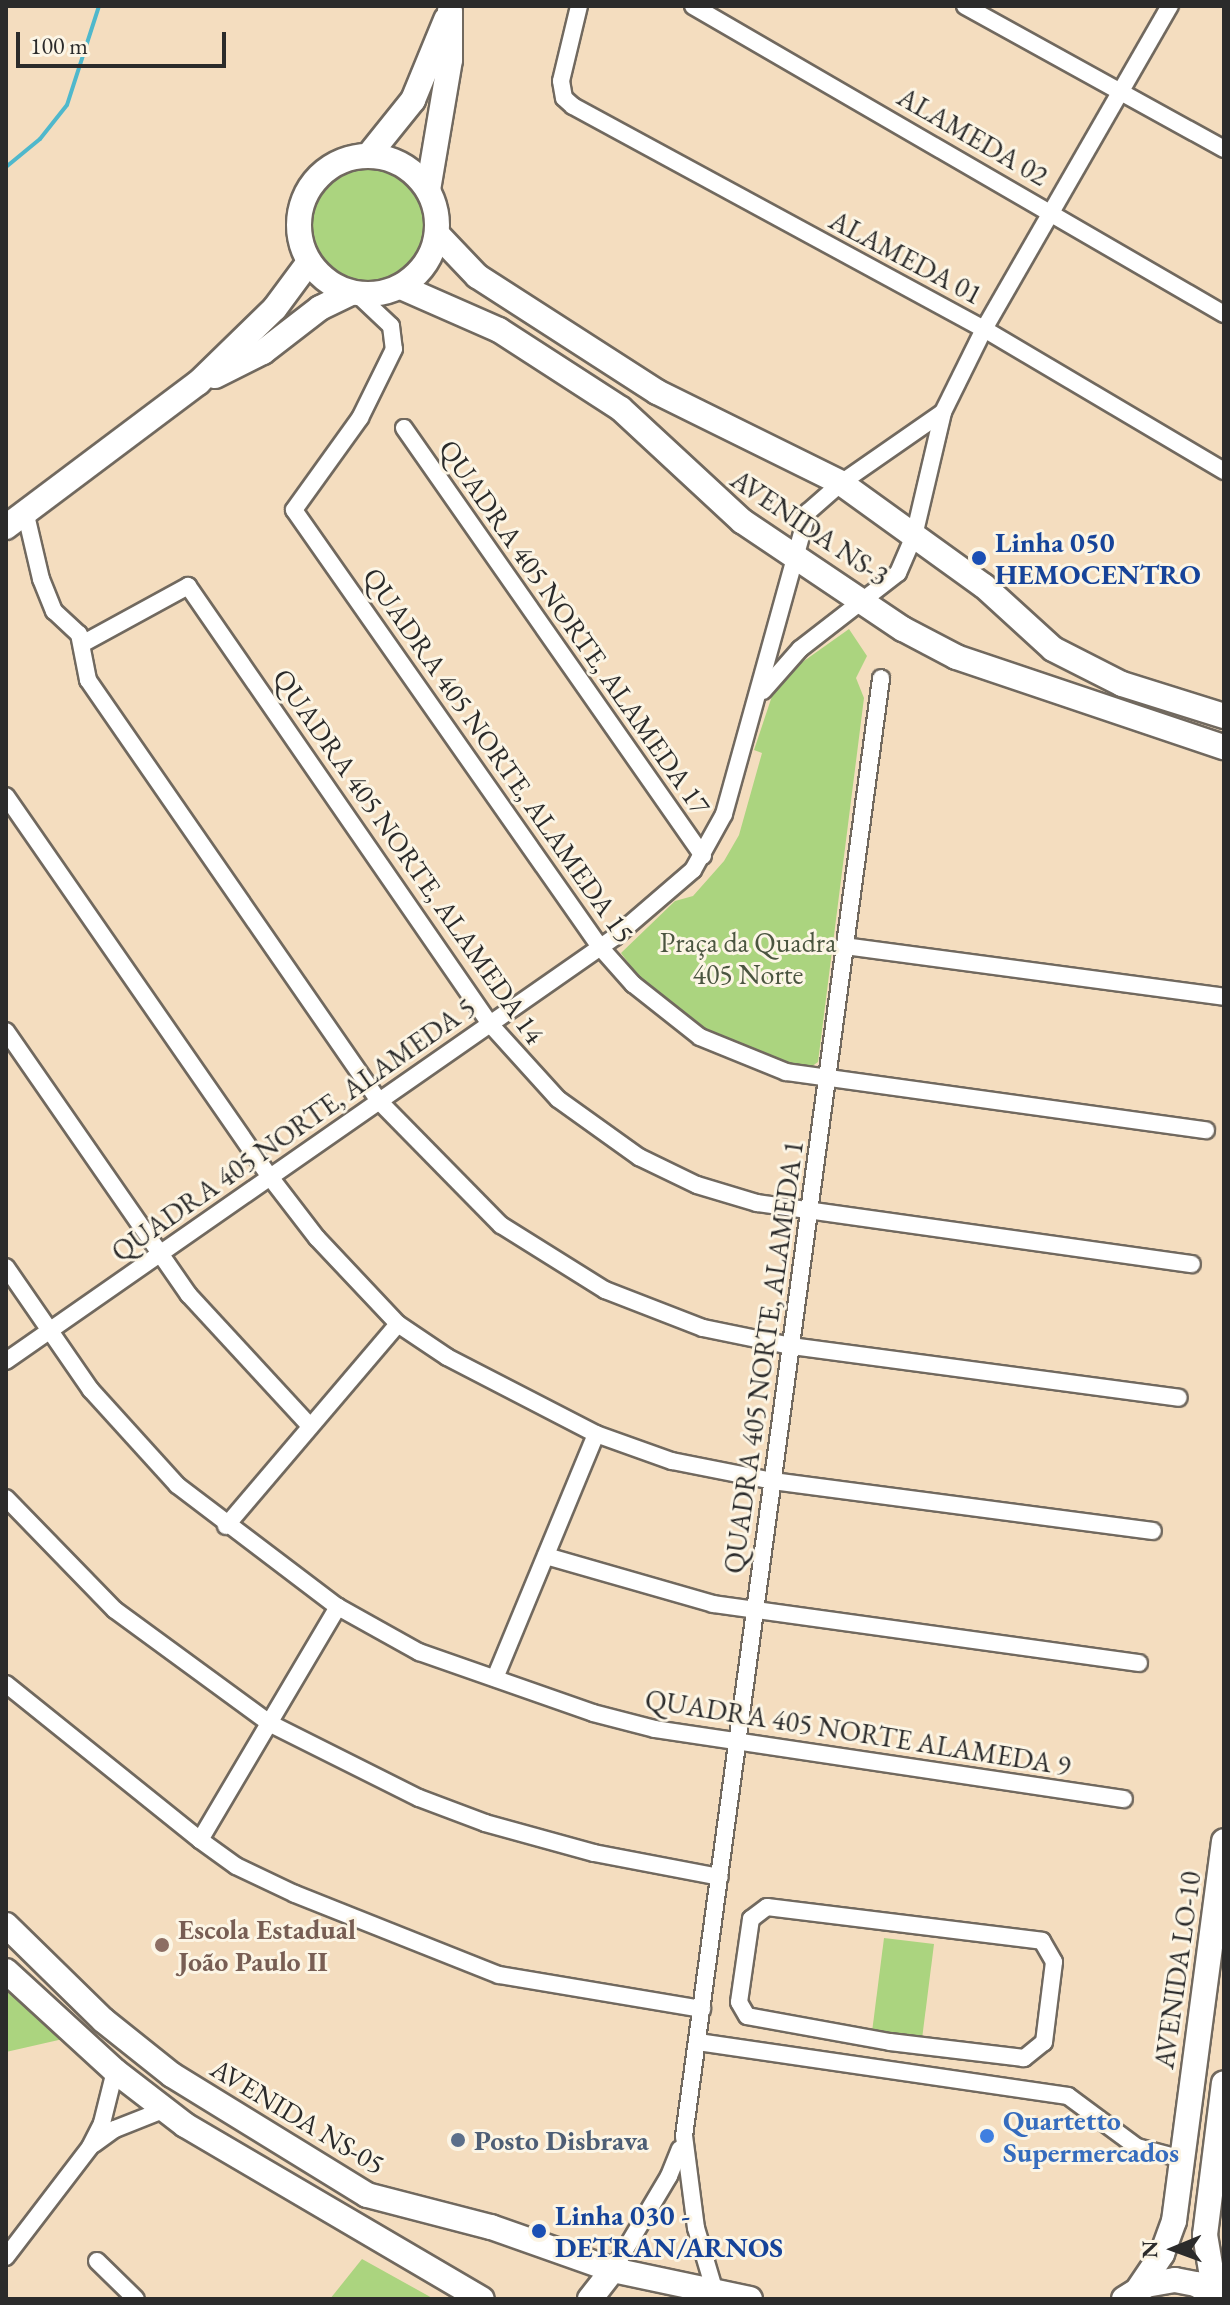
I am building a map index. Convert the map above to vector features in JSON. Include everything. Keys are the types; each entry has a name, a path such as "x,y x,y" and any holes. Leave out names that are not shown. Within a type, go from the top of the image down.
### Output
{"street":[{"name":"ALAMEDA 01","path":"579,6 562,68 562,93 573,106 984,329 1224,471"},
{"name":"ALAMEDA 02","path":"693,6 1224,314"},
{"path":"965,6 1124,91 1224,149"},
{"name":"QUADRA 405 NORTE, ALAMEDA 5","path":"756,703 785,662 867,602 898,573 914,536 943,412 984,329 1124,91 1170,6"},
{"path":"368,156 413,100 451,8"},
{"path":"198,383 263,352 320,308 354,293 401,287 426,265 438,235 428,190 450,60 451,8"},
{"path":"354,293 334,287 309,262 300,240 305,196 333,165 368,156 391,160 412,171 428,190"},
{"name":"AVENIDA NS-3","path":"438,235 477,276 657,392 841,483 984,586 1053,649 1122,684 1224,716"},
{"path":"309,262 275,308 198,383 16,521 54,611 79,634 88,680 379,1101 471,1200 551,1260 672,1319 791,1346 1179,1398"},
{"name":"AVENIDA NS-3","path":"401,287 499,330 621,409 695,483 793,555 903,629 956,657 1224,747"},
{"name":"QUADRA 405 NORTE, ALAMEDA 15","path":"354,293 391,326 394,349 360,418 294,510 600,947 653,1003 700,1037 753,1063 826,1081 1206,1130"},
{"name":"QUADRA 405 NORTE, ALAMEDA 5","path":"6,1361 600,947 667,895 703,856 724,814 793,555 808,512 841,483 943,412"},
{"name":"QUADRA 405 NORTE, ALAMEDA 17","path":"404,428 703,856"},
{"name":"QUADRA 405 NORTE, ALAMEDA 14","path":"82,644 188,586 490,1024 558,1099 625,1149 712,1190 808,1212 1192,1264"},
{"name":"QUADRA 405 NORTE, ALAMEDA 1","path":"684,2136 881,678"},
{"path":"6,796 270,1177 317,1238 398,1324 504,1390 596,1434 672,1461 773,1481 1153,1531"},
{"path":"844,946 1224,997"},
{"path":"6,1031 160,1253 231,1343 310,1426"},
{"name":"QUADRA 405 NORTE ALAMEDA 9","path":"6,1267 132,1436 177,1485 226,1526 338,1607 419,1652 593,1713 737,1745 1124,1799"},
{"path":"226,1526 398,1324"},
{"path":"495,1678 596,1434"},
{"path":"6,1498 115,1610 271,1724 419,1798 485,1823 594,1853 720,1877"},
{"path":"546,1556 674,1596 755,1611 1139,1663"},
{"path":"200,1840 338,1607"},
{"path":"6,1684 236,1866 360,1924 499,1975 702,2009"},
{"name":"AVENIDA LO-10","path":"1132,2293 1171,2232 1224,1841"},
{"path":"767,1907 959,1929 1042,1941 1051,1950 1044,2042 1033,2055 890,2042 747,2016 739,2002 755,1911 767,1907"},
{"name":"AVENIDA NS-05","path":"6,1925 132,2045 207,2100 313,2166 391,2204 491,2227 613,2270 716,2295 750,2299"},
{"path":"6,1971 115,2071 163,2110 301,2197 482,2299"},
{"path":"698,2042 1068,2096 1137,2147 1182,2159"},
{"path":"886,2068 890,2042"},
{"path":"6,2257 90,2147 102,2123 115,2071"},
{"path":"1218,2297 1205,2258 1205,2226 1224,2083"},
{"path":"90,2147 115,2129 163,2110"},
{"path":"590,2299 613,2270 669,2176 684,2136"},
{"path":"684,2136 696,2228 716,2295"},
{"path":"97,2261 136,2299"},
{"path":"1132,2293 1182,2280 1218,2297"}],"green space":[{"path":"368,162 392,167 412,180 425,200 430,224 425,248 412,268 392,281 368,286 344,281 324,268 311,248 306,224 311,200 324,180 344,167"},
{"name":"Praça da Quadra 405 Norte","path":"849,629 867,656 856,678 864,698 818,1062 808,1069 724,1041 692,1022 641,980 621,953 675,901 693,896 724,861 739,835 762,753 754,750 774,690 787,673"},
{"path":"884,1938 934,1944 922,2039 872,2032"},
{"path":"6,1987 31,2011 63,2039 6,2052"},
{"path":"362,2259 434,2299 330,2299"}],"waterway":[{"path":"6,167 40,139 67,105 99,6"}],"place":[{"name":"Linha 050 HEMOCENTRO","path":"979,558"},
{"name":"Escola Estadual João Paulo II","path":"162,1945"},
{"name":"Quartetto Supermercados","path":"987,2136"},
{"name":"Posto Disbrava","path":"458,2140"},
{"name":"Linha 030 - DETRAN/ARNOS","path":"539,2231"}]}
